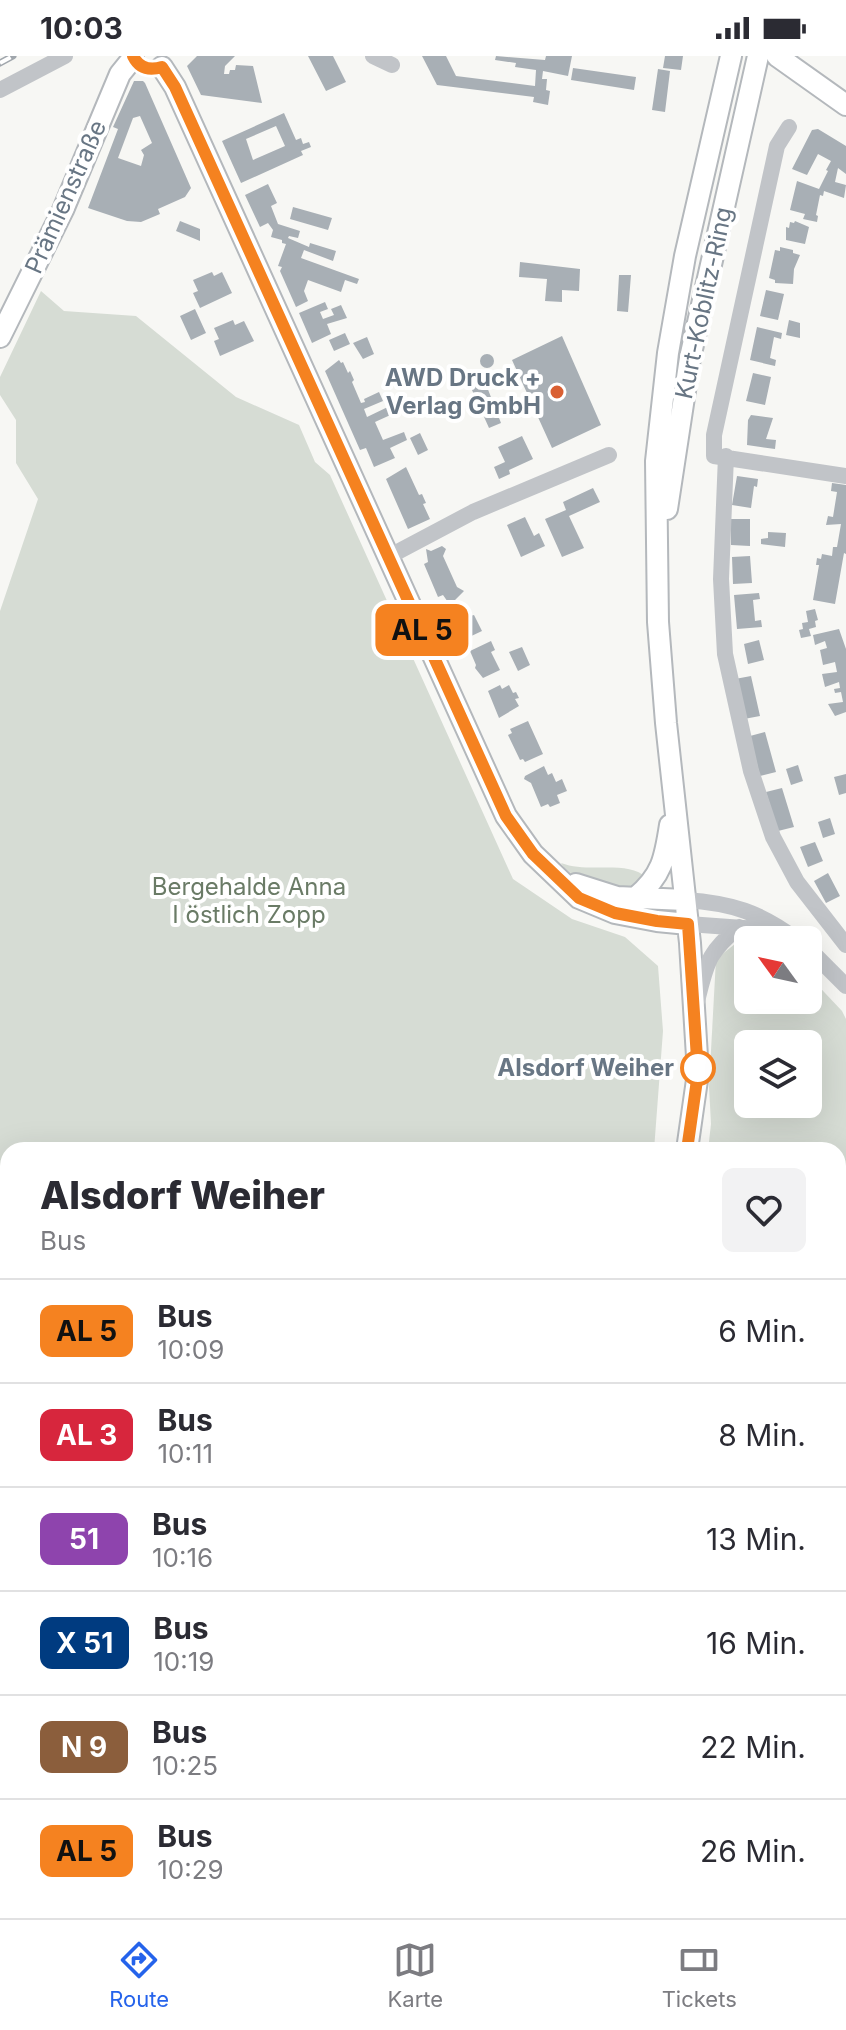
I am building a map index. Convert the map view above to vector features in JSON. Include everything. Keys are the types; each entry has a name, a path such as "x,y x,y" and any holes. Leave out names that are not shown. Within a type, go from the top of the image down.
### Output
{"main road":[{"name":"Kurt-Koblitz-Ring","path":"688,1142 698,1073 688,924 658,622 656,461 668,353 685,256 731,56"},
{"name":"Kurt-Koblitz-Ring","path":"659,552 690,358 758,56"},
{"path":"777,56 846,105"},
{"path":"133,57 147,69 167,62 181,101 506,816 533,854 572,893 595,906 634,918 688,924"},
{"name":"Prämienstraße","path":"0,337 63,210 120,74 133,57"},
{"path":"635,898 654,880 664,861 674,801"},
{"path":"548,869 599,893 685,900"}],"street":[{"path":"0,90 65,56"},
{"path":"373,56 392,65"},
{"path":"789,127 777,146 714,435 720,456 725,654 751,771 773,837 827,924 846,945"},
{"path":"388,557 473,512 609,455"},
{"path":"720,456 846,476"},
{"path":"685,900 715,902 755,913 778,926"},
{"path":"688,924 734,927"},
{"path":"695,1011 708,959 715,946 734,931"},
{"path":"822,962 846,986"}],"green space":[{"name":"Bergehalde Anna I östlich Zopp","path":"41,291 64,311 136,316 236,397 299,425 315,462 330,475 513,879 572,919 625,937 658,966 663,1031 655,1142 0,1142 0,611 38,499 16,463 16,420 0,395 0,377"},
{"path":"561,863 629,869 647,878 632,887 611,889 582,880"},
{"path":"734,945 734,1014 822,1014 822,990 842,1011 846,1019 846,1142 709,1142 709,1087 716,959"}],"building":[{"path":"197,56 235,56 225,66 224,74 235,70 236,65 253,66 262,103 201,95 187,66"},
{"path":"308,56 333,56 346,82 326,91"},
{"path":"422,56 446,56 456,76 535,86 536,70 495,60 496,56 545,60 546,56 572,56 568,76 543,71 542,79 547,79 546,90 550,91 548,105 533,102 534,97 437,85"},
{"path":"665,56 683,56 681,70 663,68"},
{"path":"573,68 636,77 634,90 571,80"},
{"path":"658,69 670,71 665,112 652,110"},
{"path":"134,81 143,81 191,188 185,197 158,209 160,214 141,222 127,221 88,208 118,129 113,127","holes":["140,116 152,143 141,150 144,155 141,166 118,158 133,118"]},
{"path":"284,113 296,140 301,138 303,144 309,142 311,147 301,151 303,155 241,183 222,141","holes":["276,126 285,146 253,160 246,139"]},
{"path":"818,129 846,146 846,174 838,168 835,182 846,185 844,198 824,191 823,196 820,195 817,222 803,219 805,214 790,210 797,181 819,189 828,171 831,161 818,154 807,175 792,169 812,130"},
{"path":"268,184 277,203 271,206 278,224 300,231 298,238 288,238 309,247 310,243 336,251 333,261 304,250 301,258 359,279 357,284 345,280 341,292 308,280 304,291 308,301 296,307 280,271 282,267 278,266 286,244 271,237 273,230 268,223 260,227 245,195"},
{"path":"293,207 332,218 328,230 290,219"},
{"path":"180,221 200,229 200,241 176,231"},
{"path":"790,222 809,227 805,244 786,240 786,227 789,228"},
{"path":"780,247 800,255 794,269 793,284 775,283 769,278 775,250 780,251"},
{"path":"520,262 580,269 579,291 562,290 562,302 545,301 547,279 519,277"},
{"path":"212,272 214,276 222,272 232,293 200,308 193,293 198,291 193,280"},
{"path":"619,275 631,275 628,312 617,311"},
{"path":"766,290 784,294 778,320 760,316"},
{"path":"325,302 328,309 320,312 323,319 334,315 331,309 341,305 347,318 327,324 331,334 312,343 299,313"},
{"path":"195,309 206,333 191,340 180,316"},
{"path":"233,320 235,325 244,321 254,341 220,356 214,341 219,339 214,328"},
{"path":"789,320 800,323 800,338 786,335"},
{"path":"757,327 782,333 781,339 774,337 770,358 776,360 775,366 750,360"},
{"path":"345,333 350,344 334,351 329,340"},
{"name":"AWD Druck + Verlag GmbH","path":"562,336 601,425 552,448 512,360"},
{"path":"367,337 374,354 363,359 353,343"},
{"path":"487,354 494,361 487,368 480,361"},
{"path":"339,360 348,373 350,371 361,403 379,392 383,401 364,409 367,417 394,404 397,412 375,422 383,440 404,432 407,440 390,448 395,458 374,467 366,448 360,450 325,371"},
{"path":"753,373 771,377 765,405 746,401"},
{"path":"482,374 501,423 489,428 472,390 475,377"},
{"path":"751,415 773,418 766,439 776,440 775,449 747,445"},
{"path":"420,433 428,450 418,455 410,438"},
{"path":"522,436 533,459 509,470 510,474 499,479 494,467 505,462 498,447"},
{"path":"406,467 419,495 422,494 430,519 408,529 386,479"},
{"path":"737,476 758,479 751,508 732,505"},
{"path":"832,483 846,485 846,554 835,604 813,600 819,565 816,565 817,558 821,559 822,554 832,556 841,524 826,525 828,516 833,517 837,492 831,491"},
{"path":"593,488 600,502 569,516 584,548 562,557 545,519 566,510 563,502"},
{"path":"525,517 534,536 539,533 545,546 521,557 507,525"},
{"path":"731,519 750,519 750,546 731,545"},
{"path":"768,532 786,533 785,547 761,544 761,539 768,538"},
{"path":"442,546 446,549 443,556 457,587 464,591 450,605 443,595 438,597 424,564 428,562 426,549 431,551"},
{"path":"750,556 752,583 733,584 732,557"},
{"path":"759,593 760,599 753,600 755,621 761,620 762,627 737,629 734,595"},
{"path":"815,609 816,627 809,629 811,636 801,638 799,630 803,629 802,623 808,622 806,611"},
{"path":"474,615 482,631 465,639 456,620"},
{"path":"839,629 846,649 846,712 835,716 828,704 843,702 841,692 835,693 834,689 840,688 839,682 825,687 822,674 837,672 835,662 823,665 820,650 827,648 825,641 815,645 813,635"},
{"path":"759,640 764,660 748,664 744,644"},
{"path":"491,641 495,650 491,652 500,670 483,678 475,668 470,651"},
{"path":"522,647 530,665 518,671 509,652"},
{"path":"751,676 760,716 744,719 735,679"},
{"path":"500,685 502,689 509,685 513,693 516,692 519,698 515,699 519,706 499,718 488,691"},
{"path":"528,721 543,754 525,762 520,760 508,735 512,733 510,729"},
{"path":"765,732 776,772 760,776 750,736"},
{"path":"798,765 803,781 791,785 786,769"},
{"path":"544,766 556,782 562,779 567,791 557,795 560,803 550,807 548,804 541,807 531,783 524,779"},
{"path":"846,774 846,793 839,795 834,777"},
{"path":"782,788 794,827 778,831 766,792"},
{"path":"830,818 835,834 823,838 818,822"},
{"path":"815,842 823,861 808,867 800,847"},
{"path":"828,873 840,896 826,903 814,881"}],"railway":[{"path":"0,63 13,56"}],"bus line":[{"path":"133,56 147,69 162,67 175,87 506,816 533,854 579,898 634,918 688,924 698,1073 689,1142"}],"place":[{"name":"AWD Druck + Verlag GmbH","path":"557,392"},
{"name":"Alsdorf Weiher","path":"698,1068"}]}
